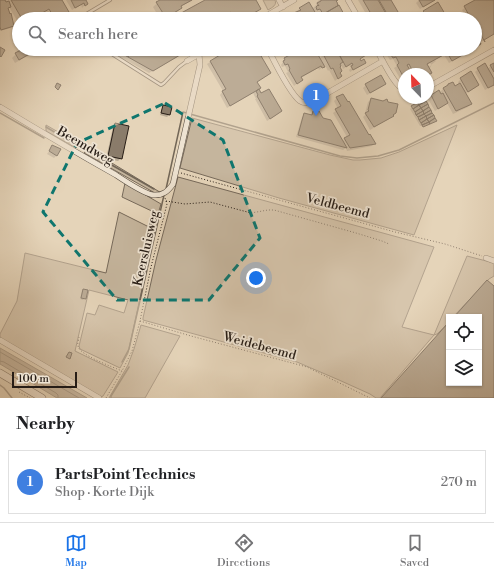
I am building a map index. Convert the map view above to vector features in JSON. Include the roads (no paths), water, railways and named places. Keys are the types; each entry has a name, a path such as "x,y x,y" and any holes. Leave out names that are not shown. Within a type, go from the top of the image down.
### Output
{"main road":[{"path":"0,372 42,398"}],"street":[{"path":"279,0 283,7"},
{"path":"274,12 294,0"},
{"path":"348,0 355,12"},
{"path":"434,83 494,50"},
{"path":"187,61 196,56"},
{"name":"Keersluisweg","path":"164,194 173,184 200,65 199,56"},
{"path":"272,56 291,90 300,100 305,103 312,102 383,61"},
{"path":"380,56 398,85"},
{"name":"Beemdweg","path":"0,107 148,194 164,194"},
{"path":"486,258 494,261"},
{"path":"0,340 99,398"}],"lane":[{"path":"90,12 110,0"},
{"path":"115,56 160,85 187,61"}],"water":[{"path":"0,348 87,398 57,398 0,364"}],"waterway":[{"path":"166,189 183,112 340,156 357,158 378,156 399,150 494,103"},
{"path":"0,113 44,138"},
{"path":"46,127 76,145"},
{"path":"87,151 154,189"},
{"path":"122,362 129,349 164,195"},
{"path":"111,398 129,367"},
{"path":"0,385 12,398"}],"place":[{"name":"PartsPoint Technics","path":"316,116"}]}
